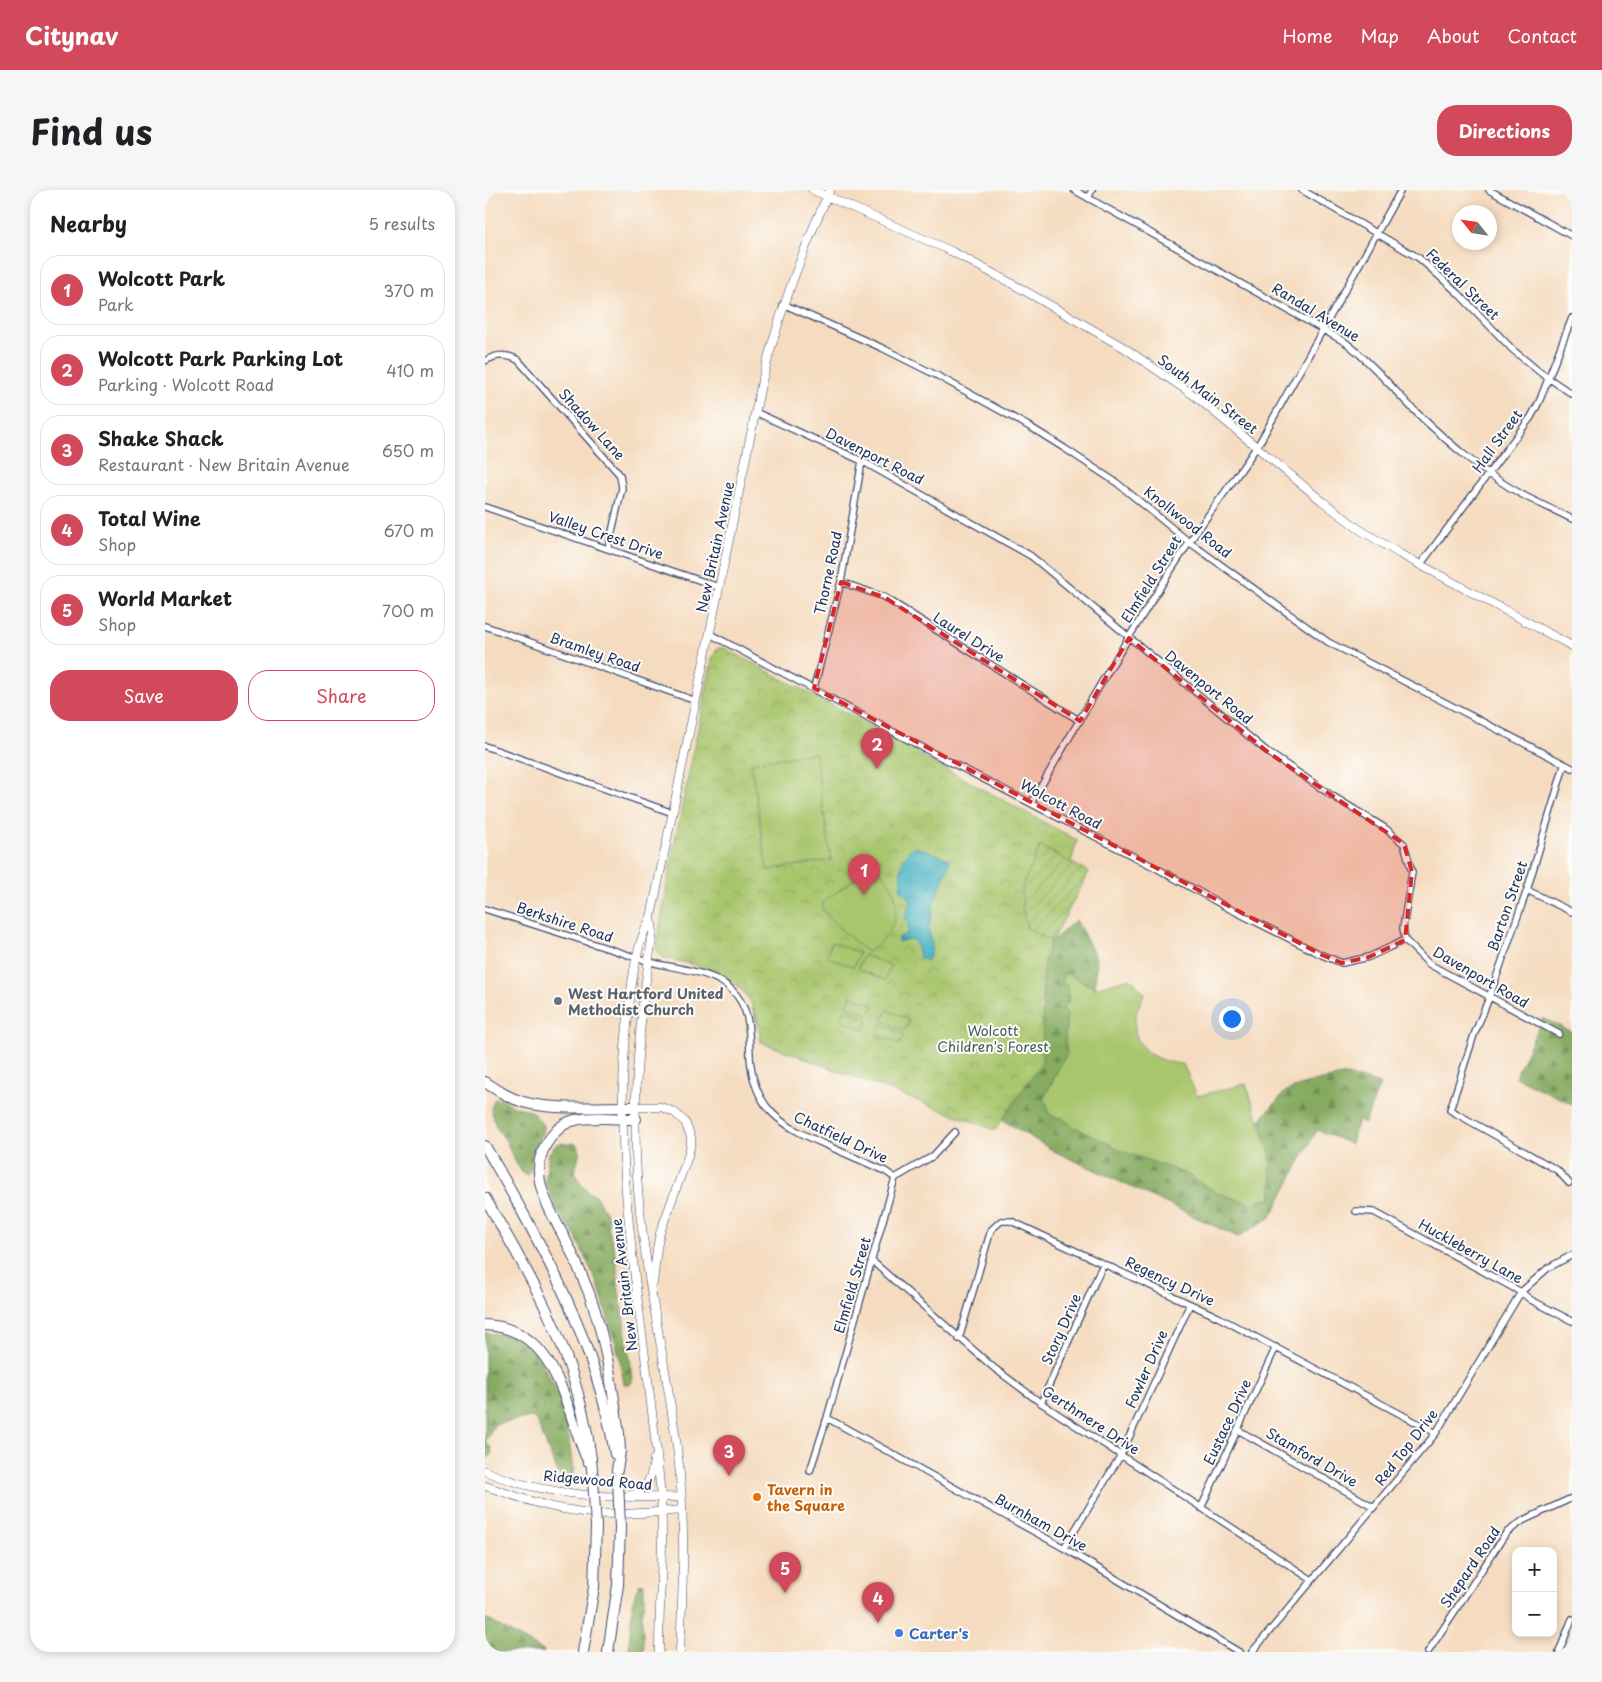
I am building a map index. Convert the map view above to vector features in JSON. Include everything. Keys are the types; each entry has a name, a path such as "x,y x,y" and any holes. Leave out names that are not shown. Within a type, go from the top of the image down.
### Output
{"highway":[{"path":"485,1082 506,1095 531,1104 549,1106 636,1106"},
{"path":"617,1475 619,1434 601,1330 581,1273 544,1197 538,1168 540,1156 545,1145 555,1132 564,1125 578,1120 636,1119"},
{"path":"485,1146 556,1276 577,1323 605,1409 617,1475 620,1528 618,1585 607,1652"},
{"path":"485,1198 538,1292 562,1345 580,1405 593,1475 596,1527 594,1587 583,1652"},
{"path":"485,1325 503,1327 517,1332 530,1341 543,1354 562,1390 593,1475"}],"main road":[{"name":"South Main Street","path":"813,190 829,193 951,251 1123,347 1195,396 1342,517 1420,565 1572,646"},
{"name":"New Britain Avenue","path":"659,1652 661,1498 627,1210 623,1106 627,1026 637,958 644,931 651,917 761,386 783,304 829,193"},
{"name":"New Britain Avenue","path":"651,917 653,932 639,1040 636,1119 639,1194 652,1298 676,1437 682,1498 680,1652"},
{"path":"636,1106 661,1107 674,1112 685,1122 691,1137 689,1150 659,1238 652,1298"},
{"path":"622,1497 641,1491 648,1483 656,1445"},
{"name":"Ridgewood Road","path":"485,1471 546,1488 622,1497 682,1498"},
{"name":"Ridgewood Road","path":"485,1486 576,1511 608,1514 682,1510"}],"street":[{"name":"Randal Avenue","path":"1074,190 1345,342 1368,361 1416,412 1452,445 1519,493 1572,519"},
{"path":"1088,198 1092,190"},
{"name":"Federal Street","path":"1302,190 1419,258 1458,293 1513,350 1548,378 1572,394"},
{"name":"Elmfield Street","path":"1032,802 1129,638 1189,542 1256,447 1401,190"},
{"path":"1489,190 1572,236"},
{"name":"Knollwood Road","path":"783,304 882,348 938,376 1031,428 1117,483 1189,542 1328,642 1564,766 1572,768"},
{"name":"Hall Street","path":"1420,565 1531,417 1572,318"},
{"name":"Shadow Lane","path":"485,361 494,356 504,355 518,360 620,475 622,488 608,548"},
{"name":"Davenport Road","path":"755,412 862,461 1031,556 1269,753 1331,795 1385,828 1404,844 1412,872 1403,928 1405,940 1429,964 1559,1034"},
{"name":"Thorne Road","path":"814,688 841,582 862,461"},
{"name":"Valley Crest Drive","path":"485,507 608,548 699,582 719,587"},
{"name":"Laurel Drive","path":"841,582 884,597 1080,721"},
{"name":"Bramley Road","path":"485,626 696,701"},
{"name":"Wolcott Road","path":"710,634 931,752 1032,802 1228,908 1322,955 1341,963 1369,957 1405,940"},
{"path":"485,746 673,813"},
{"name":"Barton Street","path":"1564,766 1527,890 1474,1035 1450,1110 1557,1170 1569,1183"},
{"path":"1527,890 1572,912"},
{"name":"Berkshire Road","path":"485,909 637,958"},
{"name":"Chatfield Drive","path":"637,958 717,978 731,989 742,1003 748,1019 753,1079 760,1096 774,1115 791,1129 885,1171 895,1178"},
{"path":"895,1178 933,1156 955,1132"},
{"name":"Elmfield Street","path":"810,1471 827,1418 895,1178"},
{"name":"Huckleberry Lane","path":"1356,1211 1374,1212 1572,1321"},
{"name":"Regency Drive","path":"959,1338 991,1230 1001,1221 1011,1221 1190,1304 1276,1347 1436,1433"},
{"name":"Red Top Drive","path":"1252,1652 1436,1433 1521,1292 1548,1268 1572,1255"},
{"name":"Gerthmere Drive","path":"872,1261 993,1368 1041,1403 1312,1580"},
{"name":"Story Drive","path":"1041,1403 1103,1264"},
{"name":"Fowler Drive","path":"1064,1548 1121,1455 1190,1304"},
{"name":"Eustace Drive","path":"1201,1508 1276,1347"},
{"name":"Burnham Drive","path":"827,1418 1064,1548 1239,1652"},
{"name":"Stamford Drive","path":"1238,1430 1374,1507"},
{"name":"Shepard Road","path":"1428,1652 1506,1533 1524,1520 1572,1498"},
{"path":"1559,1652 1572,1619"}],"highlighted area":[{"path":"841,582 884,597 1080,721 1129,638 1269,753 1404,844 1412,872 1405,940 1369,957 1342,963 1322,955 814,688"}],"green space":[{"path":"718,648 724,648 924,754 923,757 1077,840 1043,967 1042,1062 995,1130 761,1042 755,1011 739,987 717,973 691,964 664,958 658,953 656,948 674,845 713,656"},
{"path":"815,753 831,860 767,870 751,763"},
{"name":"Wolcott Children's Forest","path":"922,757 1041,822 1052,941 1076,920 1097,959 1095,988 1067,986 1069,1001 1065,1041 1067,1053 1043,1099 1074,1127 1119,1150 1184,1173 1218,1193 1258,1200 1271,1199 1259,1121 1286,1091 1308,1083 1347,1075 1380,1084 1365,1123 1358,1120 1351,1144 1317,1130 1271,1217 1238,1237 1054,1151 994,1115 757,1023 752,1006 762,1003"},
{"path":"1040,846 1089,872 1052,941 1027,928 1023,913 1022,887"},
{"path":"875,864 893,890 896,899 896,909 888,934 867,952 836,925 822,909 823,902"},
{"path":"832,942 859,953 854,967 827,957"},
{"path":"864,955 891,966 885,980 858,969"},
{"path":"1067,974 1095,988 1130,978 1145,994 1138,1008 1135,1020 1135,1032 1139,1042 1155,1057 1168,1062 1183,1064 1197,1096 1246,1084 1270,1153 1272,1199 1258,1200 1255,1205 1218,1193 1184,1173 1119,1150 1074,1127 1061,1117 1056,1118 1048,1113 1047,1104 1043,1100 1067,1053 1065,1041 1067,1015 1063,1008 1069,1001 1067,986 1063,983 1062,975"},
{"path":"851,996 874,1005 869,1015 847,1006"},
{"path":"845,1010 868,1019 864,1030 841,1020"},
{"path":"887,1010 909,1020 905,1030 882,1021"},
{"path":"1543,1018 1572,1032 1572,1104 1515,1077"},
{"path":"881,1024 904,1034 900,1044 877,1035"},
{"path":"495,1099 505,1100 512,1106 532,1112 543,1125 527,1176 523,1174 514,1160 506,1141 496,1127 491,1108"},
{"path":"574,1143 578,1145 580,1150 575,1172 576,1176 588,1192 596,1196 608,1217 608,1226 616,1256 619,1292 633,1378 631,1384 624,1384 619,1355 598,1285 576,1237 556,1209 545,1181 549,1153 555,1145"},
{"path":"485,1333 505,1334 519,1340 529,1348 546,1371 559,1397 566,1422 574,1472 572,1476 561,1477 558,1473 536,1420 532,1417 495,1424 486,1440 487,1445 491,1447 492,1453 488,1458 485,1458"},
{"path":"640,1583 644,1584 642,1615 644,1652 628,1652 632,1606 636,1589"},
{"path":"485,1618 545,1652 485,1652"}],"water":[{"path":"913,847 949,859 949,867 933,904 933,912 928,927 932,943 931,954 927,961 920,958 915,941 909,939 898,942 898,938 908,933 908,923 905,919 911,900 901,890 901,873 905,856"}],"place":[{"name":"Wolcott Park Parking Lot","path":"877,769"},
{"name":"Wolcott Park","path":"864,895"},
{"name":"West Hartford United Methodist Church","path":"558,1001"},
{"name":"Shake Shack","path":"729,1476"},
{"name":"Tavern in the Square","path":"757,1497"},
{"name":"World Market","path":"785,1593"},
{"name":"Total Wine","path":"878,1623"},
{"name":"Carter's","path":"899,1633"}]}
